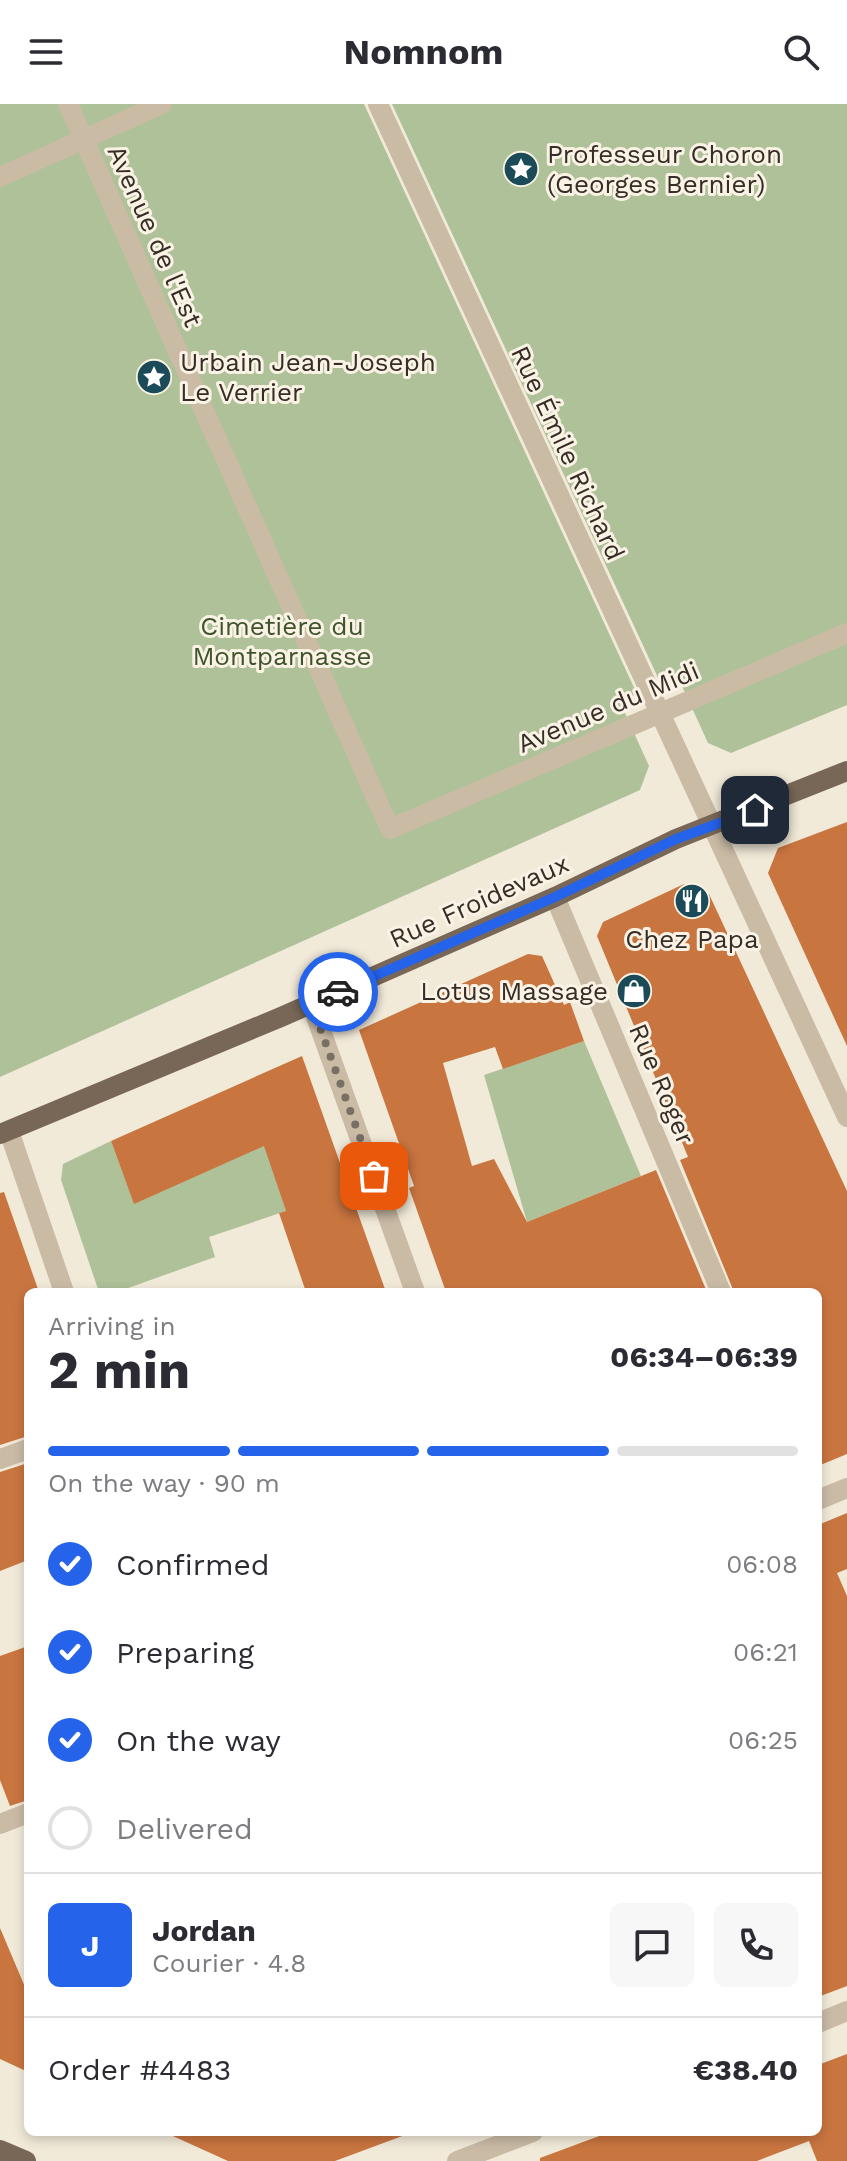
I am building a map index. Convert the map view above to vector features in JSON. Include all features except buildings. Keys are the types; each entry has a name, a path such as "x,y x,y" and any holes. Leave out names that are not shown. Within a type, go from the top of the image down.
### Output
{"main road":[{"name":"Rue Froidevaux","path":"4,1132 555,897 712,824 755,810 847,771"}],"street":[{"name":"Avenue de l'Est","path":"68,104 390,829"},
{"path":"0,177 162,104"},
{"name":"Rue Émile Richard","path":"378,104 847,1117"},
{"name":"Avenue du Midi","path":"390,829 847,633"},
{"name":"Rue Roger","path":"555,897 719,1288"},
{"path":"311,1003 414,1288"},
{"path":"4,1132 62,1288"},
{"path":"0,1459 24,1450"},
{"path":"822,1498 847,1488"},
{"path":"0,1824 24,1815"},
{"path":"822,2021 847,2011"},
{"path":"457,2161 523,2136"}],"green space":[{"name":"Cimetière du Montparnasse","path":"0,104 364,104 637,694 620,702 649,766 640,790 0,1077"},
{"path":"392,104 847,104 847,705 731,753 708,743 677,675 660,682"},
{"path":"584,1041 641,1176 527,1222 484,1075"},
{"path":"262,1136 286,1211 209,1237 215,1257 128,1288 98,1288 61,1180 63,1164 111,1141 134,1203"}],"way so far":[{"path":"338,992 311,1003 374,1176"}],"place":[{"name":"Professeur Choron (Georges Bernier)","path":"521,169"},
{"name":"Urbain Jean-Joseph Le Verrier","path":"154,377"},
{"name":"Chez Papa","path":"692,901"},
{"name":"Lotus Massage","path":"634,991"}],"route":[{"path":"338,992 555,897 676,839 755,810"}]}
